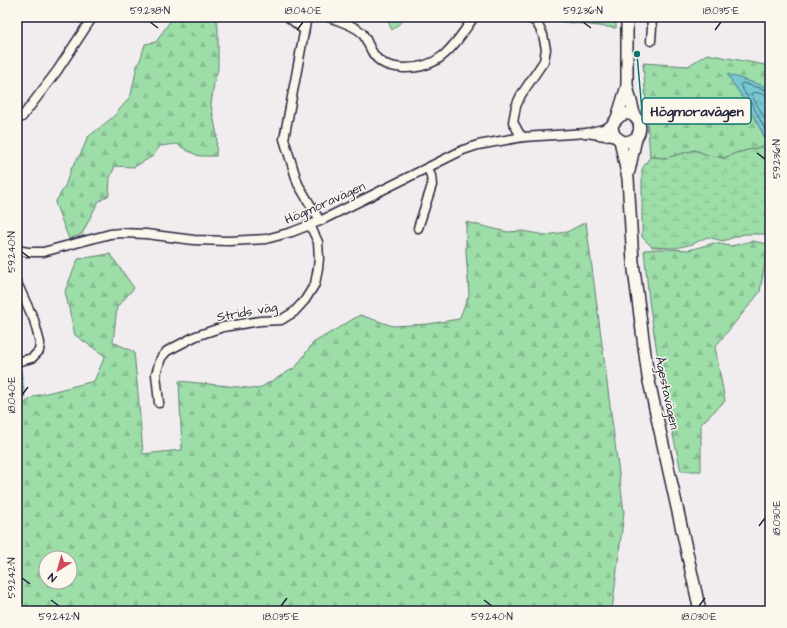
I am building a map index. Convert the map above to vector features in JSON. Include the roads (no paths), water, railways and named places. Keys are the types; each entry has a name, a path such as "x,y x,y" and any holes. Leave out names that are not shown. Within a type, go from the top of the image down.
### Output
{"main road":[{"name":"Ågestavägen","path":"627,17 627,86 635,118 640,125 640,130 636,138 631,157 628,178"},
{"name":"Ågestavägen","path":"627,86 616,130 628,178 633,262 648,377 700,611"},
{"path":"635,118 629,114 622,114 616,130 625,142 630,142 636,138"}],"street":[{"path":"17,118 22,117 57,71 93,17"},
{"path":"288,17 304,30"},
{"path":"307,17 284,139 298,184 320,221"},
{"path":"329,17 358,29 363,34 371,52 379,61 385,65 396,68 421,66 433,62 448,51 474,17"},
{"path":"523,137 513,122 516,106 521,95 544,61 546,49 543,35 537,23 528,17"},
{"path":"651,17 651,41"},
{"name":"Högmoravägen","path":"17,250 43,252 110,234 121,233 146,234 194,240 230,241 266,239 310,226 464,150 478,145 523,137 587,133 604,129 616,130"},
{"path":"418,228 432,185 428,168"},
{"name":"Strids väg","path":"159,403 156,374 161,358 167,351 196,336 223,327 281,320 294,312 305,300 314,284 319,258 318,242 310,226"},
{"path":"17,283 34,320 40,343 39,350 32,358 17,362"}],"water":[{"path":"727,74 770,88 770,149 748,106"}],"place":[{"name":"Högmoravägen","path":"637,54"}]}
